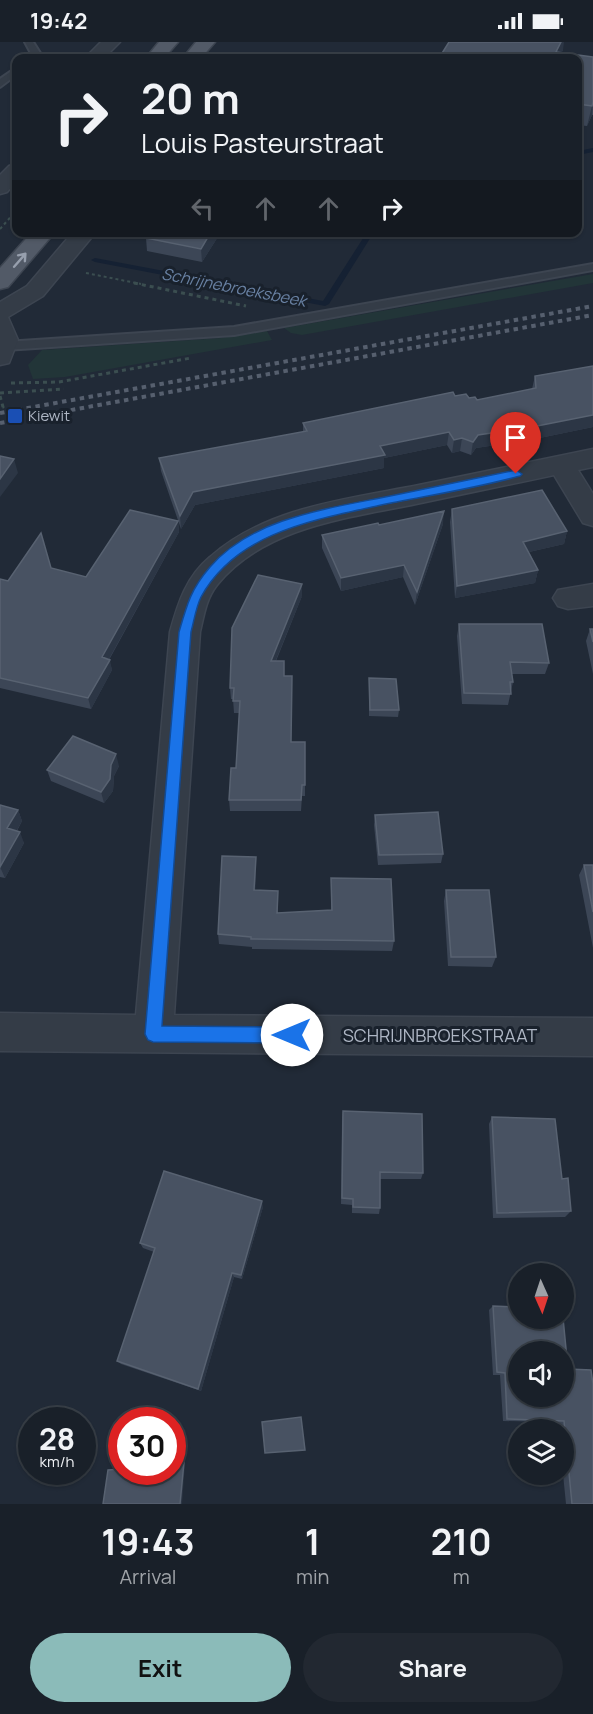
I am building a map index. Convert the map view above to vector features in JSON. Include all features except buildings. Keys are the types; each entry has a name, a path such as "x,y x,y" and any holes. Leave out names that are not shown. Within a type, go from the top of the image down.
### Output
{"main road":[{"path":"158,54 169,42"},
{"path":"196,54 206,42"},
{"path":"0,282 39,237"}],"street":[{"path":"98,54 111,42"},
{"path":"0,188 12,174"},
{"path":"0,312 36,291 81,237"},
{"path":"0,322 5,334 2,351"},
{"path":"153,1034 185,632 195,597 216,568 244,545 279,527 317,515 593,458"},
{"path":"561,464 593,516"},
{"name":"SCHRIJNBROEKSTRAAT","path":"0,1032 593,1037"}],"lane":[{"path":"0,84 12,74"},
{"path":"2,351 213,333 593,267"}],"path":[{"path":"0,230 12,216"},
{"path":"56,267 257,308 271,318 274,324"},
{"path":"10,383 59,381 200,357"},
{"path":"0,407 3,406 0,396 64,389"}],"green space":[{"path":"593,274 593,283 302,335 291,333 284,328"},
{"path":"267,331 272,340 65,377 33,379 28,365 42,350 221,338"}],"waterway":[{"name":"Schrijnebroeksbeek","path":"582,152 593,150"},
{"name":"Schrijnebroeksbeek","path":"95,260 325,304 368,237"}],"railway":[{"path":"0,413 593,306"},
{"path":"0,423 593,315"}],"place":[{"name":"Kiewit","path":"15,416"}],"route":[{"path":"292,1035 153,1034 185,632 195,597 216,568 244,545 279,527 317,515 516,474"}]}
